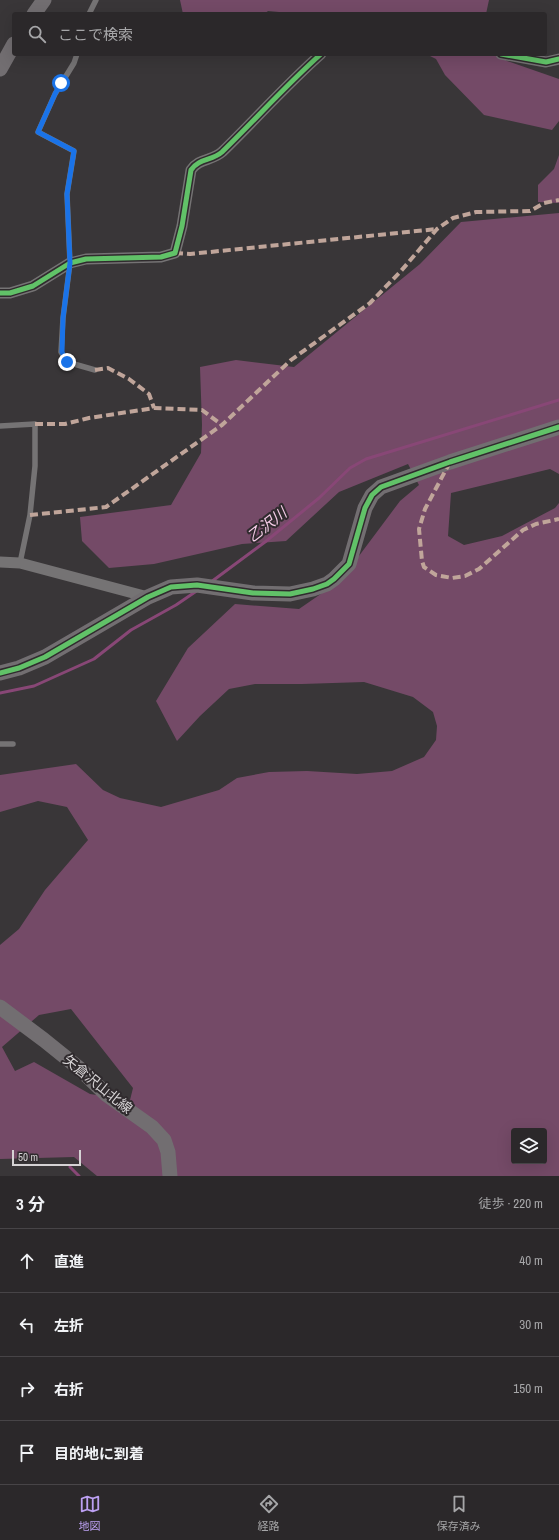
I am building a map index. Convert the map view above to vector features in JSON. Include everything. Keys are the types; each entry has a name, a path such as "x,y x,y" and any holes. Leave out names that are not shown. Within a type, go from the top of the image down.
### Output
{"street":[{"path":"35,12 44,0"},
{"path":"0,69 12,48"},
{"path":"0,293 10,293 33,286 70,263 86,259 161,257 176,253 182,226 190,170 195,163 209,160 221,154 276,96 319,56"},
{"path":"513,56 546,62 559,59"},
{"path":"0,673 19,668 44,657 148,597 171,587 197,585 253,593 290,594 313,589 326,584 334,579 349,564 365,508 372,496 381,487 450,462 559,427"},
{"path":"0,562 20,563 148,597"},
{"name":"矢倉沢山北線","path":"0,1007 80,1069 107,1095 152,1127 164,1140 168,1152 170,1176"}],"lane":[{"path":"90,12 96,0"},
{"path":"76,56 74,63 55,94 38,132 74,151 67,194 70,263 63,318 62,352 67,362 95,370"},
{"path":"0,426 35,424 35,466 30,514 20,563"},
{"path":"0,744 14,744"}],"shaded area":[{"path":"180,0 489,0 486,12 183,12"},
{"path":"430,56 501,56 507,61 559,79 559,121 552,130 484,115 445,75 436,59"},
{"path":"559,155 559,203 538,202 538,185 554,169"},
{"path":"559,213 559,474 550,469 451,493 448,536 464,545 502,536 555,508 559,503 559,1176 97,1176 74,1157 0,1159 0,945 19,929 45,890 88,840 67,807 38,801 0,812 0,775 76,764 103,790 120,798 161,807 219,790 237,778 269,772 307,771 357,774 392,771 424,757 436,740 437,726 433,712 413,697 364,682 255,684 229,689 200,716 177,741 156,701 188,648 235,604 299,609 341,580 400,501 419,485 408,464 339,492 286,541 242,544 154,564 109,568 82,541 80,517 171,505 201,453 202,425 200,367 236,360 294,367 420,264 461,222","holes":["71,1009 133,1088 130,1100 90,1094 34,1062 15,1071 2,1047 39,1015"]}],"waterway":[{"name":"乙沢川","path":"211,582 265,542 319,498 350,468 366,459 559,400"},
{"name":"乙沢川","path":"0,693 34,686 94,659 131,630 176,605 198,590"},
{"path":"70,1167 79,1176"}],"marked path":[{"path":"30,515 106,507 222,425 291,360 370,303 401,271 437,229 453,218 476,212 530,211 544,203 559,200"},
{"path":"175,253 190,254 437,229"},
{"path":"95,370 108,368 129,379 149,394 154,408"},
{"path":"35,424 65,424 89,418 154,408 202,410 222,425"},
{"path":"450,462 425,509 419,529 422,561 424,567 436,575 452,578 465,576 479,569 523,530 536,524 559,519"}],"cycle path":[{"path":"0,293 10,293 33,286 70,263 86,259 161,257 175,253 182,226 191,170 198,163 214,157 222,152 319,56"},
{"path":"512,56 546,62 559,59"},
{"path":"0,673 19,668 45,657 148,597 171,587 197,585 253,593 290,594 327,584 349,564 365,508 372,495 381,487 450,462 559,427"}],"route":[{"path":"61,83 38,132 74,151 67,194 70,263 63,318 62,352 67,362"}]}
